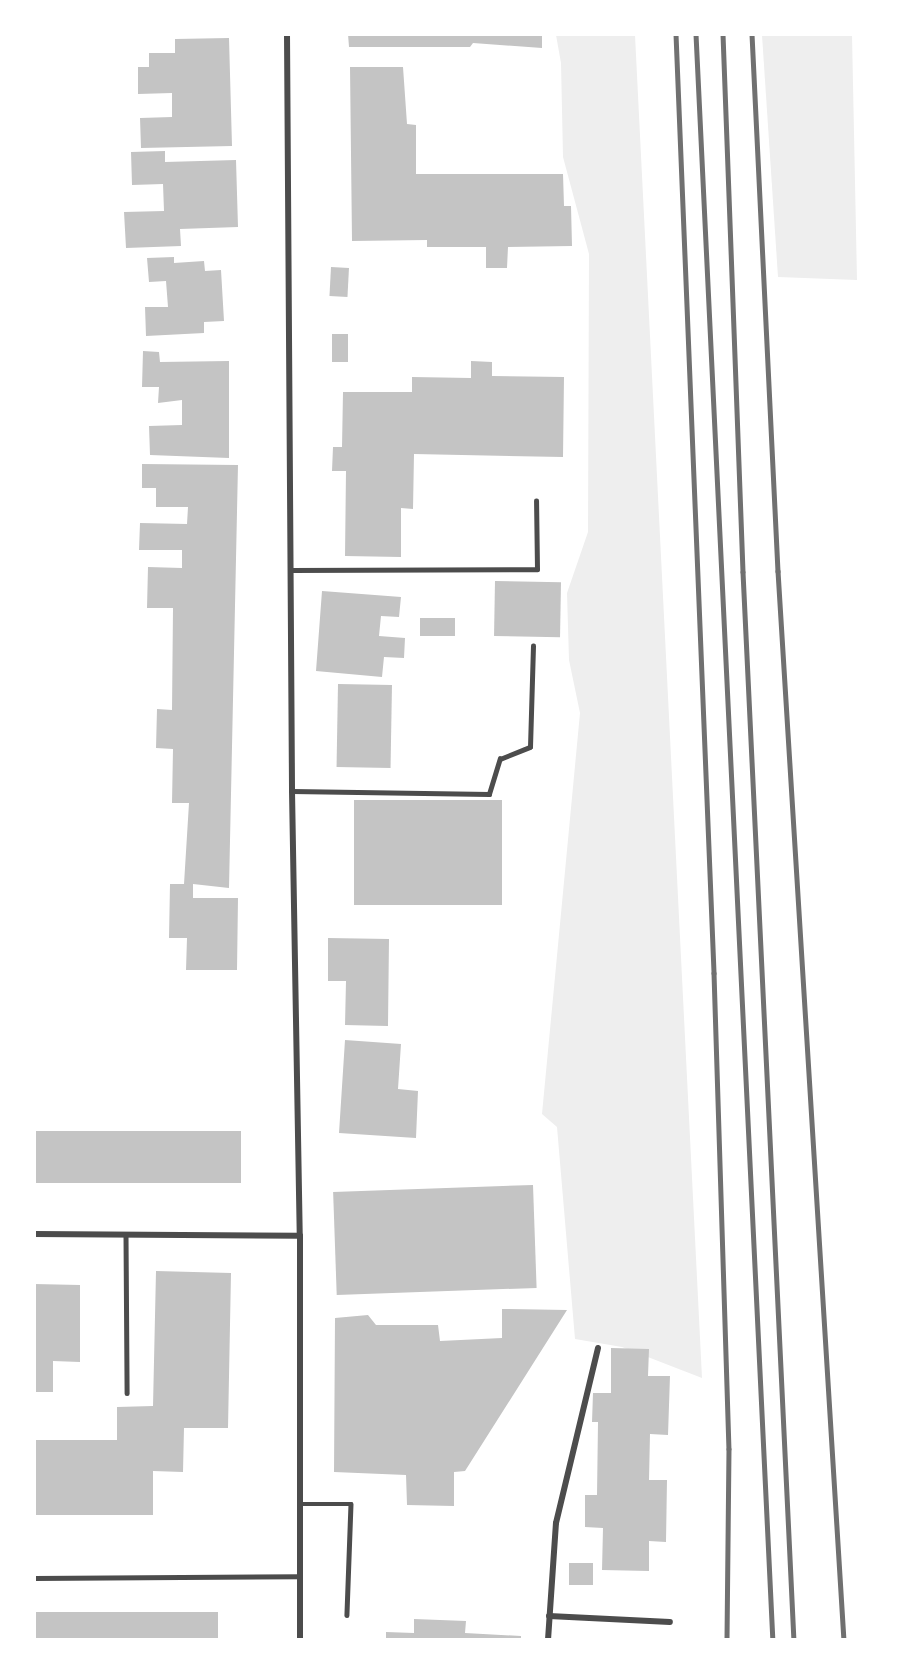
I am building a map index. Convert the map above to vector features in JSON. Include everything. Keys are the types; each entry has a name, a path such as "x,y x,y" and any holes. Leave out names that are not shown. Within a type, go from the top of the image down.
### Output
{"street":[{"path":"287,34 292,791 300,1236 300,1640"},
{"path":"34,1234 300,1236"},
{"path":"548,1640 556,1523 598,1348"},
{"path":"549,1616 670,1622"}],"lane":[{"path":"291,570 537,569 536,501"},
{"path":"292,791 489,794 500,759 530,747 533,646"},
{"path":"126,1235 127,1393"},
{"path":"300,1504 351,1504 347,1615"},
{"path":"34,1578 300,1576"}],"shaded area":[{"path":"556,35 635,35 702,1378 622,1347 575,1339 557,1127 542,1114 580,713 569,660 567,593 588,532 589,254 563,157 561,63"},
{"path":"762,35 852,35 857,280 778,277"}],"building":[{"path":"348,34 542,34 542,48 473,43 470,47 349,47"},
{"path":"229,38 232,146 141,148 140,118 172,117 172,93 138,94 138,67 149,67 149,53 175,53 175,39"},
{"path":"350,67 403,67 407,124 416,125 416,174 563,174 564,206 571,206 572,246 508,247 507,268 486,268 486,247 427,247 427,240 352,241"},
{"path":"165,151 165,162 236,160 238,227 180,229 181,246 126,248 124,212 164,211 163,184 132,185 131,152"},
{"path":"174,257 174,263 204,261 205,271 221,270 224,321 204,322 204,333 146,336 145,307 168,307 166,281 149,282 147,258"},
{"path":"331,267 349,268 347,297 329,296"},
{"path":"332,334 348,334 348,362 332,362"},
{"path":"143,351 159,352 160,362 229,361 229,458 150,455 149,426 182,425 182,400 158,403 159,387 142,387"},
{"path":"471,361 492,362 492,376 564,377 563,457 414,454 413,509 401,508 401,557 345,556 346,471 332,471 333,447 342,447 343,392 412,392 412,377 471,378"},
{"path":"142,464 238,465 229,888 193,884 193,898 238,898 237,970 186,970 187,938 169,938 170,884 184,884 189,803 172,803 173,749 156,748 157,709 172,710 173,608 147,608 148,567 182,568 182,550 139,550 140,523 187,524 188,507 156,507 156,488 142,488"},
{"path":"495,581 561,582 560,637 494,636"},
{"path":"322,591 401,597 399,617 381,616 379,636 405,638 404,658 384,657 382,677 316,671"},
{"path":"420,618 455,618 455,636 420,636"},
{"path":"338,684 392,685 391,768 337,767"},
{"path":"354,800 502,800 502,905 354,905"},
{"path":"328,938 389,939 388,1026 345,1025 346,981 328,981"},
{"path":"345,1040 401,1044 398,1089 418,1091 416,1138 339,1133"},
{"path":"34,1131 241,1131 241,1183 34,1183"},
{"path":"533,1185 537,1288 337,1295 333,1192"},
{"path":"156,1271 231,1273 228,1428 184,1428 183,1472 153,1471 153,1515 34,1515 34,1440 117,1440 117,1407 153,1406"},
{"path":"34,1284 80,1285 80,1362 53,1361 53,1392 34,1392"},
{"path":"502,1309 567,1310 465,1471 454,1472 454,1506 407,1505 406,1475 334,1472 335,1318 368,1315 376,1325 438,1325 440,1341 502,1338"},
{"path":"611,1348 649,1349 648,1376 670,1376 668,1435 650,1434 649,1480 667,1480 666,1542 649,1541 649,1571 602,1570 603,1528 585,1527 585,1495 597,1495 598,1422 592,1422 593,1393 611,1393"},
{"path":"569,1563 593,1563 593,1585 569,1585"},
{"path":"34,1612 218,1612 218,1640 34,1640"},
{"path":"414,1619 466,1621 465,1633 521,1636 521,1640 386,1640 386,1632 414,1633"}],"railway":[{"path":"676,34 714,973 729,1449 727,1640"},
{"path":"696,34 773,1640"},
{"path":"723,34 743,572 794,1640"},
{"path":"752,34 778,571 844,1640"}]}
